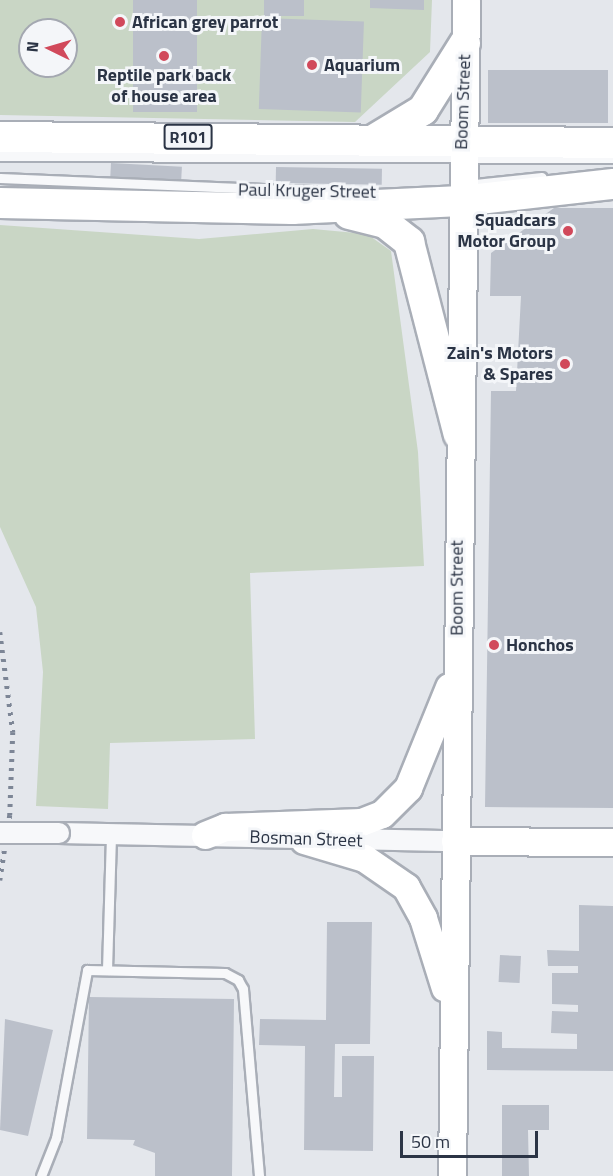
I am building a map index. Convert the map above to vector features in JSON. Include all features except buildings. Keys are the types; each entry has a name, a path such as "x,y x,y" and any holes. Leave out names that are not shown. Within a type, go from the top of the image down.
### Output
{"main road":[{"name":"Boom Street","path":"452,1176 459,435 457,191 462,149 466,0"},
{"path":"375,139 423,110 465,43"},
{"name":"Paul Kruger Street","path":"0,137 375,139 462,149 613,143"},
{"name":"Paul Kruger Street","path":"0,203 292,209 457,191 613,184"},
{"path":"292,209 359,215 404,236 459,435"},
{"path":"205,835 225,827 361,822 382,814 417,771 457,666"},
{"path":"304,840 364,858 406,887 423,918 453,1018"},
{"name":"Bosman Street","path":"455,841 613,842"}],"street":[{"name":"Bosman Street","path":"0,833 455,841"}],"lane":[{"name":"Paul Kruger Street","path":"0,156 462,149 613,158"},
{"name":"Paul Kruger Street","path":"457,191 559,176"},
{"name":"Paul Kruger Street","path":"0,178 352,192"},
{"path":"107,970 111,834"},
{"path":"40,1176 57,1138 71,1074 85,973 107,970 225,973 238,980 243,989 259,1176"}],"green space":[{"path":"0,0 432,0 430,52 355,122 0,115"},
{"path":"0,225 199,239 313,229 367,234 391,251 418,452 424,566 250,573 255,739 110,743 108,809 36,806 43,672 36,607 0,527"}],"railway":[{"path":"0,632 13,732 10,815 0,880"}],"place":[{"name":"African grey parrot","path":"120,22"},
{"name":"Reptile park back of house area","path":"164,56"},
{"name":"Aquarium","path":"312,65"},
{"name":"Squadcars Motor Group","path":"568,231"},
{"name":"Zain's Motors & Spares","path":"565,364"},
{"name":"Honchos","path":"494,645"}]}
